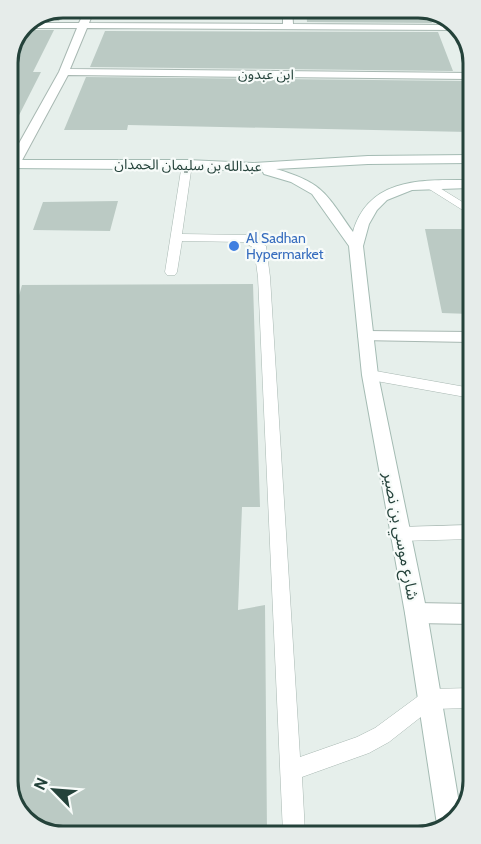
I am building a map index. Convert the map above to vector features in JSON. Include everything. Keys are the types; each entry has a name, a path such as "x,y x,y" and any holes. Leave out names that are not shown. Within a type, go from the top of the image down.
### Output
{"street":[{"path":"18,152 64,72 86,18"},
{"path":"288,18 288,27"},
{"path":"38,25 446,28"},
{"name":"ابن عبدون","path":"64,72 463,76"},
{"name":"عبدالله بن سليمان الحمدان","path":"18,164 187,164 253,167 368,160 463,159"},
{"path":"253,167 296,179 317,191 356,246"},
{"path":"356,246 359,227 380,196 410,185 463,184"},
{"name":"شارع موسي بن نصير","path":"356,246 370,375 416,613 447,816"},
{"path":"366,336 463,337"},
{"path":"416,613 463,614"}],"lane":[{"path":"171,272 187,164"},
{"path":"430,185 463,207"},
{"path":"176,237 246,239 260,246 264,277 294,826"},
{"path":"370,375 417,384 463,389"},
{"path":"400,534 463,532"},
{"path":"292,770 372,741 428,699 463,698"}],"building":[{"path":"60,18 59,21 46,21"},
{"path":"307,18 421,18 431,20 432,23 307,22"},
{"path":"32,30 54,30 33,72 41,72 18,117 18,60 23,43"},
{"path":"105,31 438,32 453,71 90,67"},
{"path":"86,77 463,81 463,132 128,125 127,130 64,130"},
{"path":"118,201 110,231 33,230 43,202"},
{"path":"425,229 463,229 463,314 442,313"},
{"path":"253,284 260,507 242,507 238,610 265,605 267,826 60,826 38,819 23,801 18,782 18,299 22,285"}],"place":[{"name":"Al Sadhan Hypermarket","path":"234,246"}]}
